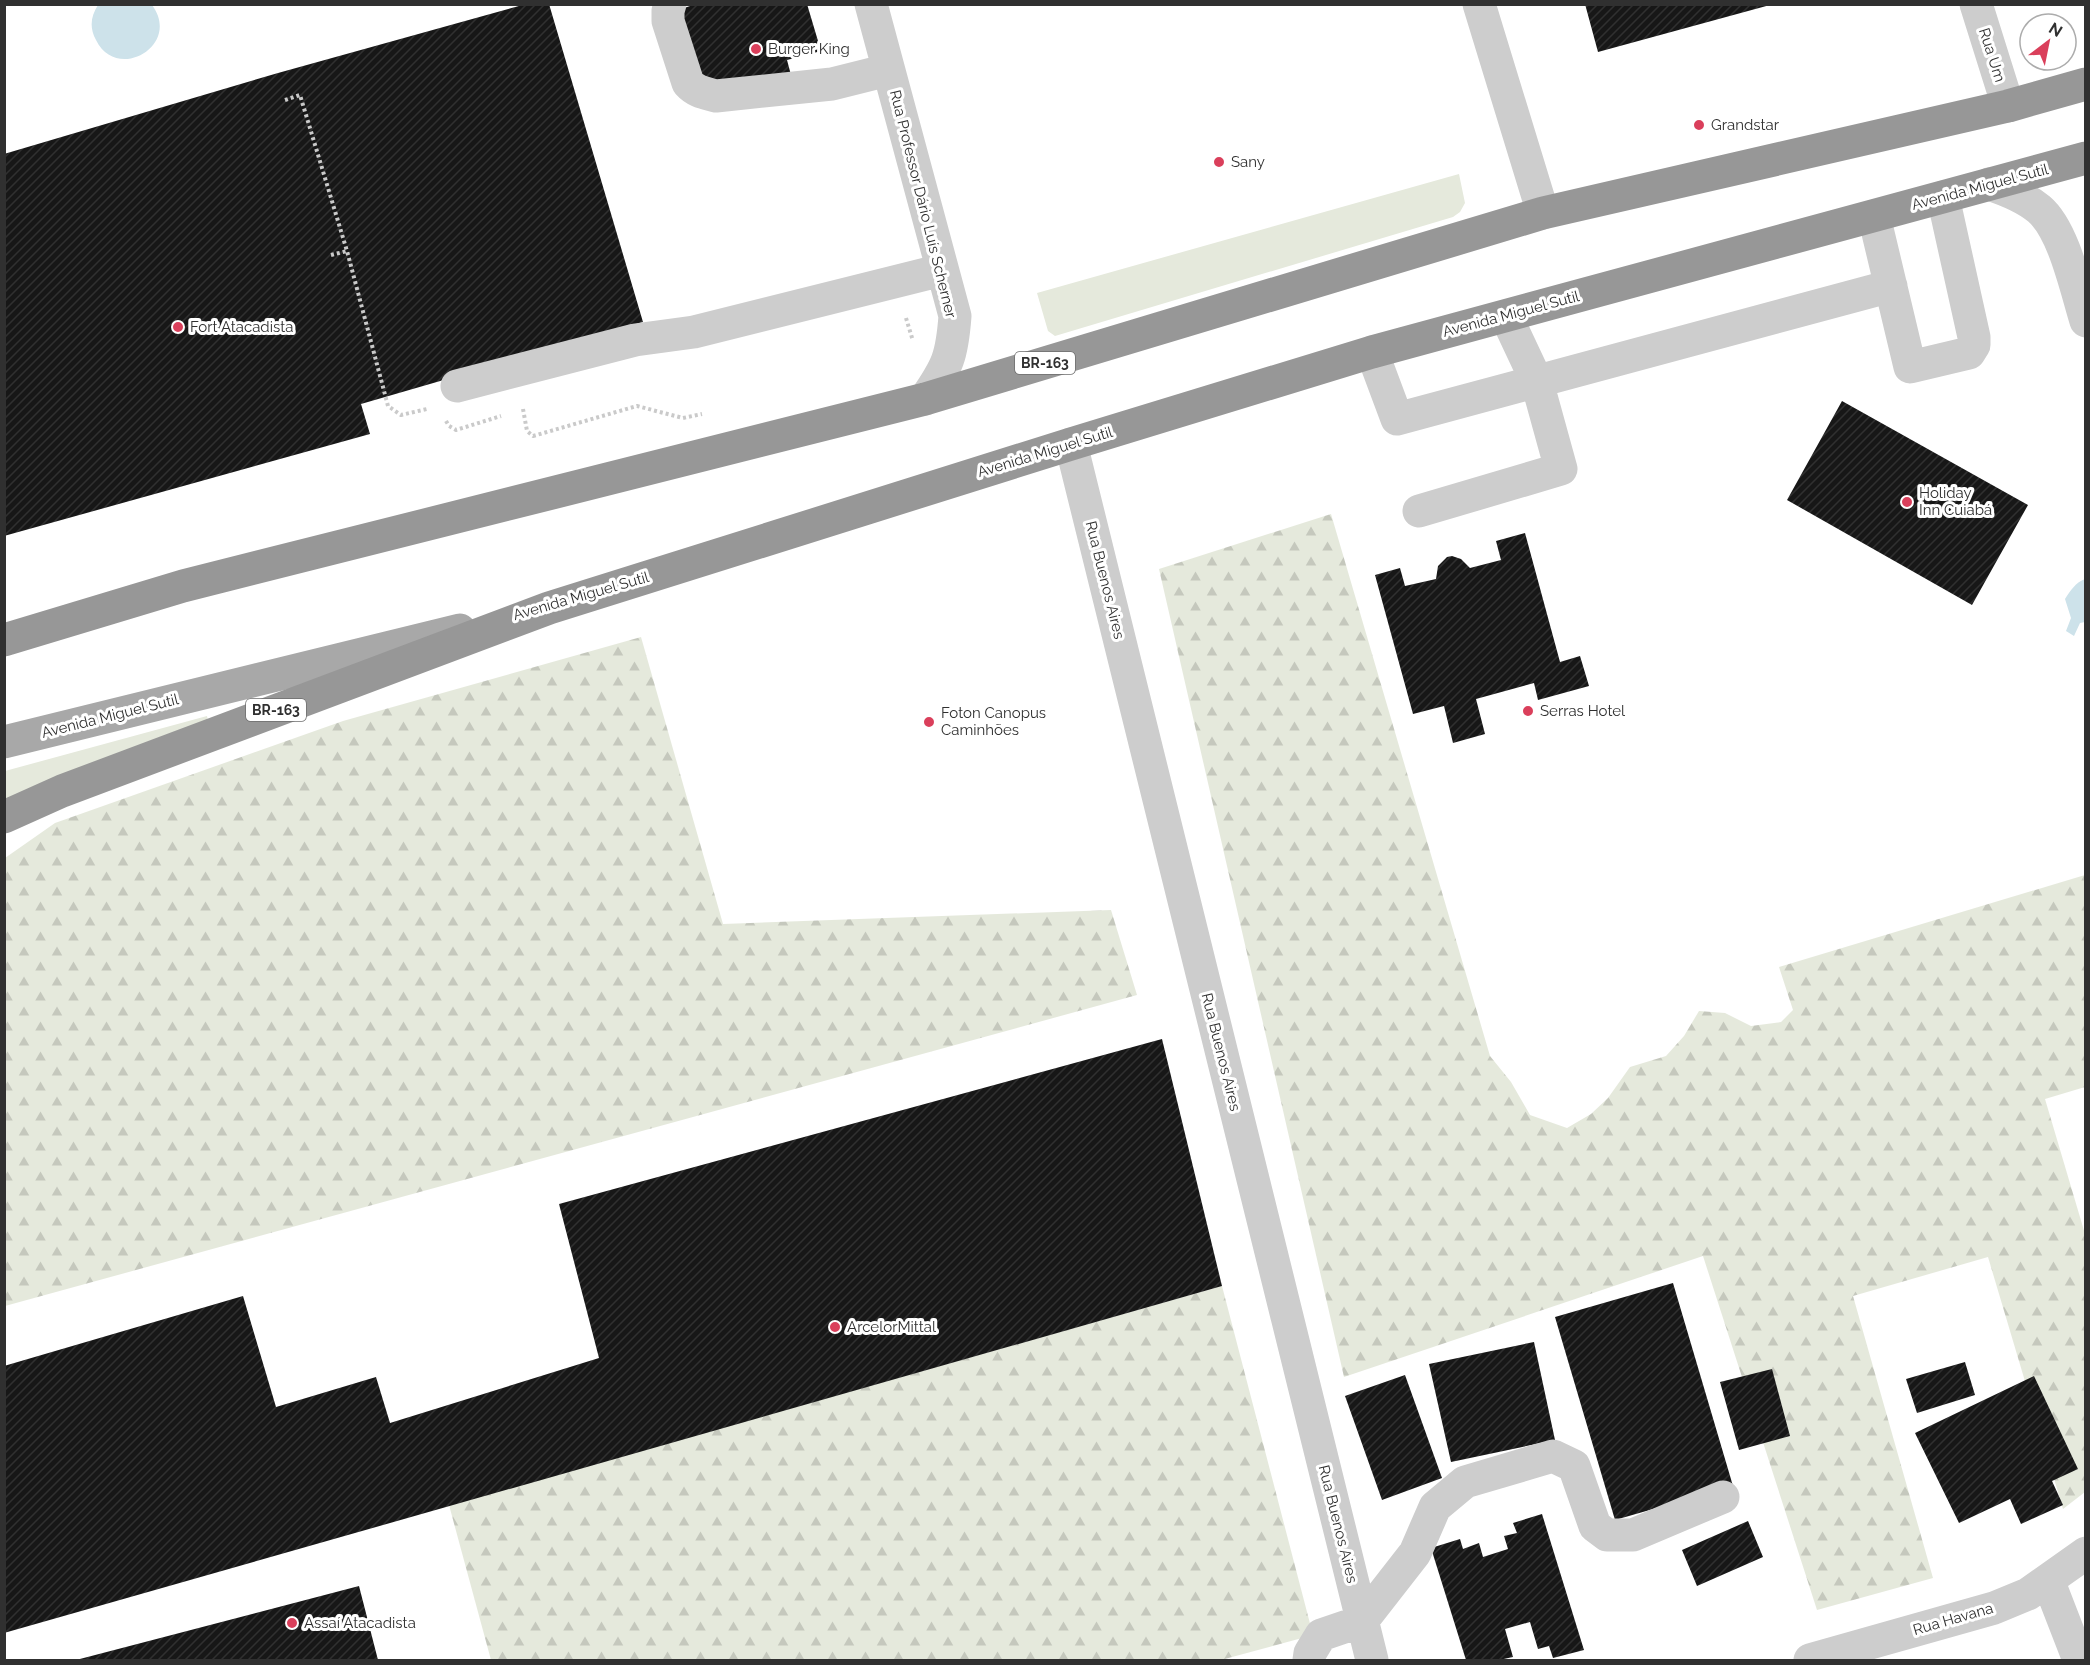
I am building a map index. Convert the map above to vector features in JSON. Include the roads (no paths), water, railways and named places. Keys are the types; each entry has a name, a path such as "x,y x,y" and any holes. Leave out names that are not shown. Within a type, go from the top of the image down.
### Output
{"highway":[{"name":"BR-163","path":"4,640 183,586 925,399 1543,213 2008,106 2085,84"},
{"name":"Avenida Miguel Sutil","path":"549,608 1371,352 2085,160"},
{"name":"BR-163","path":"4,817 62,791 549,608"}],"main road":[{"name":"Avenida Miguel Sutil","path":"4,742 549,608"}],"street":[{"path":"670,4 668,21 688,83 693,89 703,93 716,96 832,84 888,70"},
{"name":"Rua Professor Dário Luís Scherner","path":"870,4 955,316 951,353 942,374 925,399"},
{"path":"1479,4 1543,213"},
{"name":"Rua Um","path":"1976,4 2008,106"},
{"path":"1989,184 2026,200 2040,209 2052,223 2061,242 2085,321"},
{"path":"1874,216 1910,367 1969,353 1974,345 1974,337 1943,197"},
{"path":"458,386 635,340 694,332 942,270"},
{"path":"1371,352 1397,419 1891,286"},
{"path":"1419,511 1561,470 1537,381 1506,316"},
{"name":"Rua Buenos Aires","path":"1071,444 1372,1660"},
{"path":"1309,1660 1321,1635 1362,1621 1415,1553 1435,1506 1465,1482 1553,1456 1574,1466 1595,1526 1607,1535 1633,1535 1723,1497"},
{"name":"Rua Havana","path":"1810,1660 1994,1608 2028,1594 2085,1553"},
{"path":"2048,1580 2079,1660"}],"water":[{"path":"98,5 152,5 159,20 159,33 153,45 143,54 131,58 118,58 106,52 92,31 92,17"},
{"path":"2085,579 2085,622 2080,623 2074,636 2066,631 2071,618 2065,599 2076,585"}],"place":[{"name":"Burger King","path":"756,49"},
{"name":"Grandstar","path":"1699,125"},
{"name":"Sany","path":"1219,162"},
{"name":"Fort Atacadista","path":"178,327"},
{"name":"Holiday Inn Cuiabá","path":"1907,502"},
{"name":"Serras Hotel","path":"1528,711"},
{"name":"Foton Canopus Caminhões","path":"929,722"},
{"name":"ArcelorMittal","path":"835,1327"},
{"name":"Assaí Atacadista","path":"292,1623"}]}
